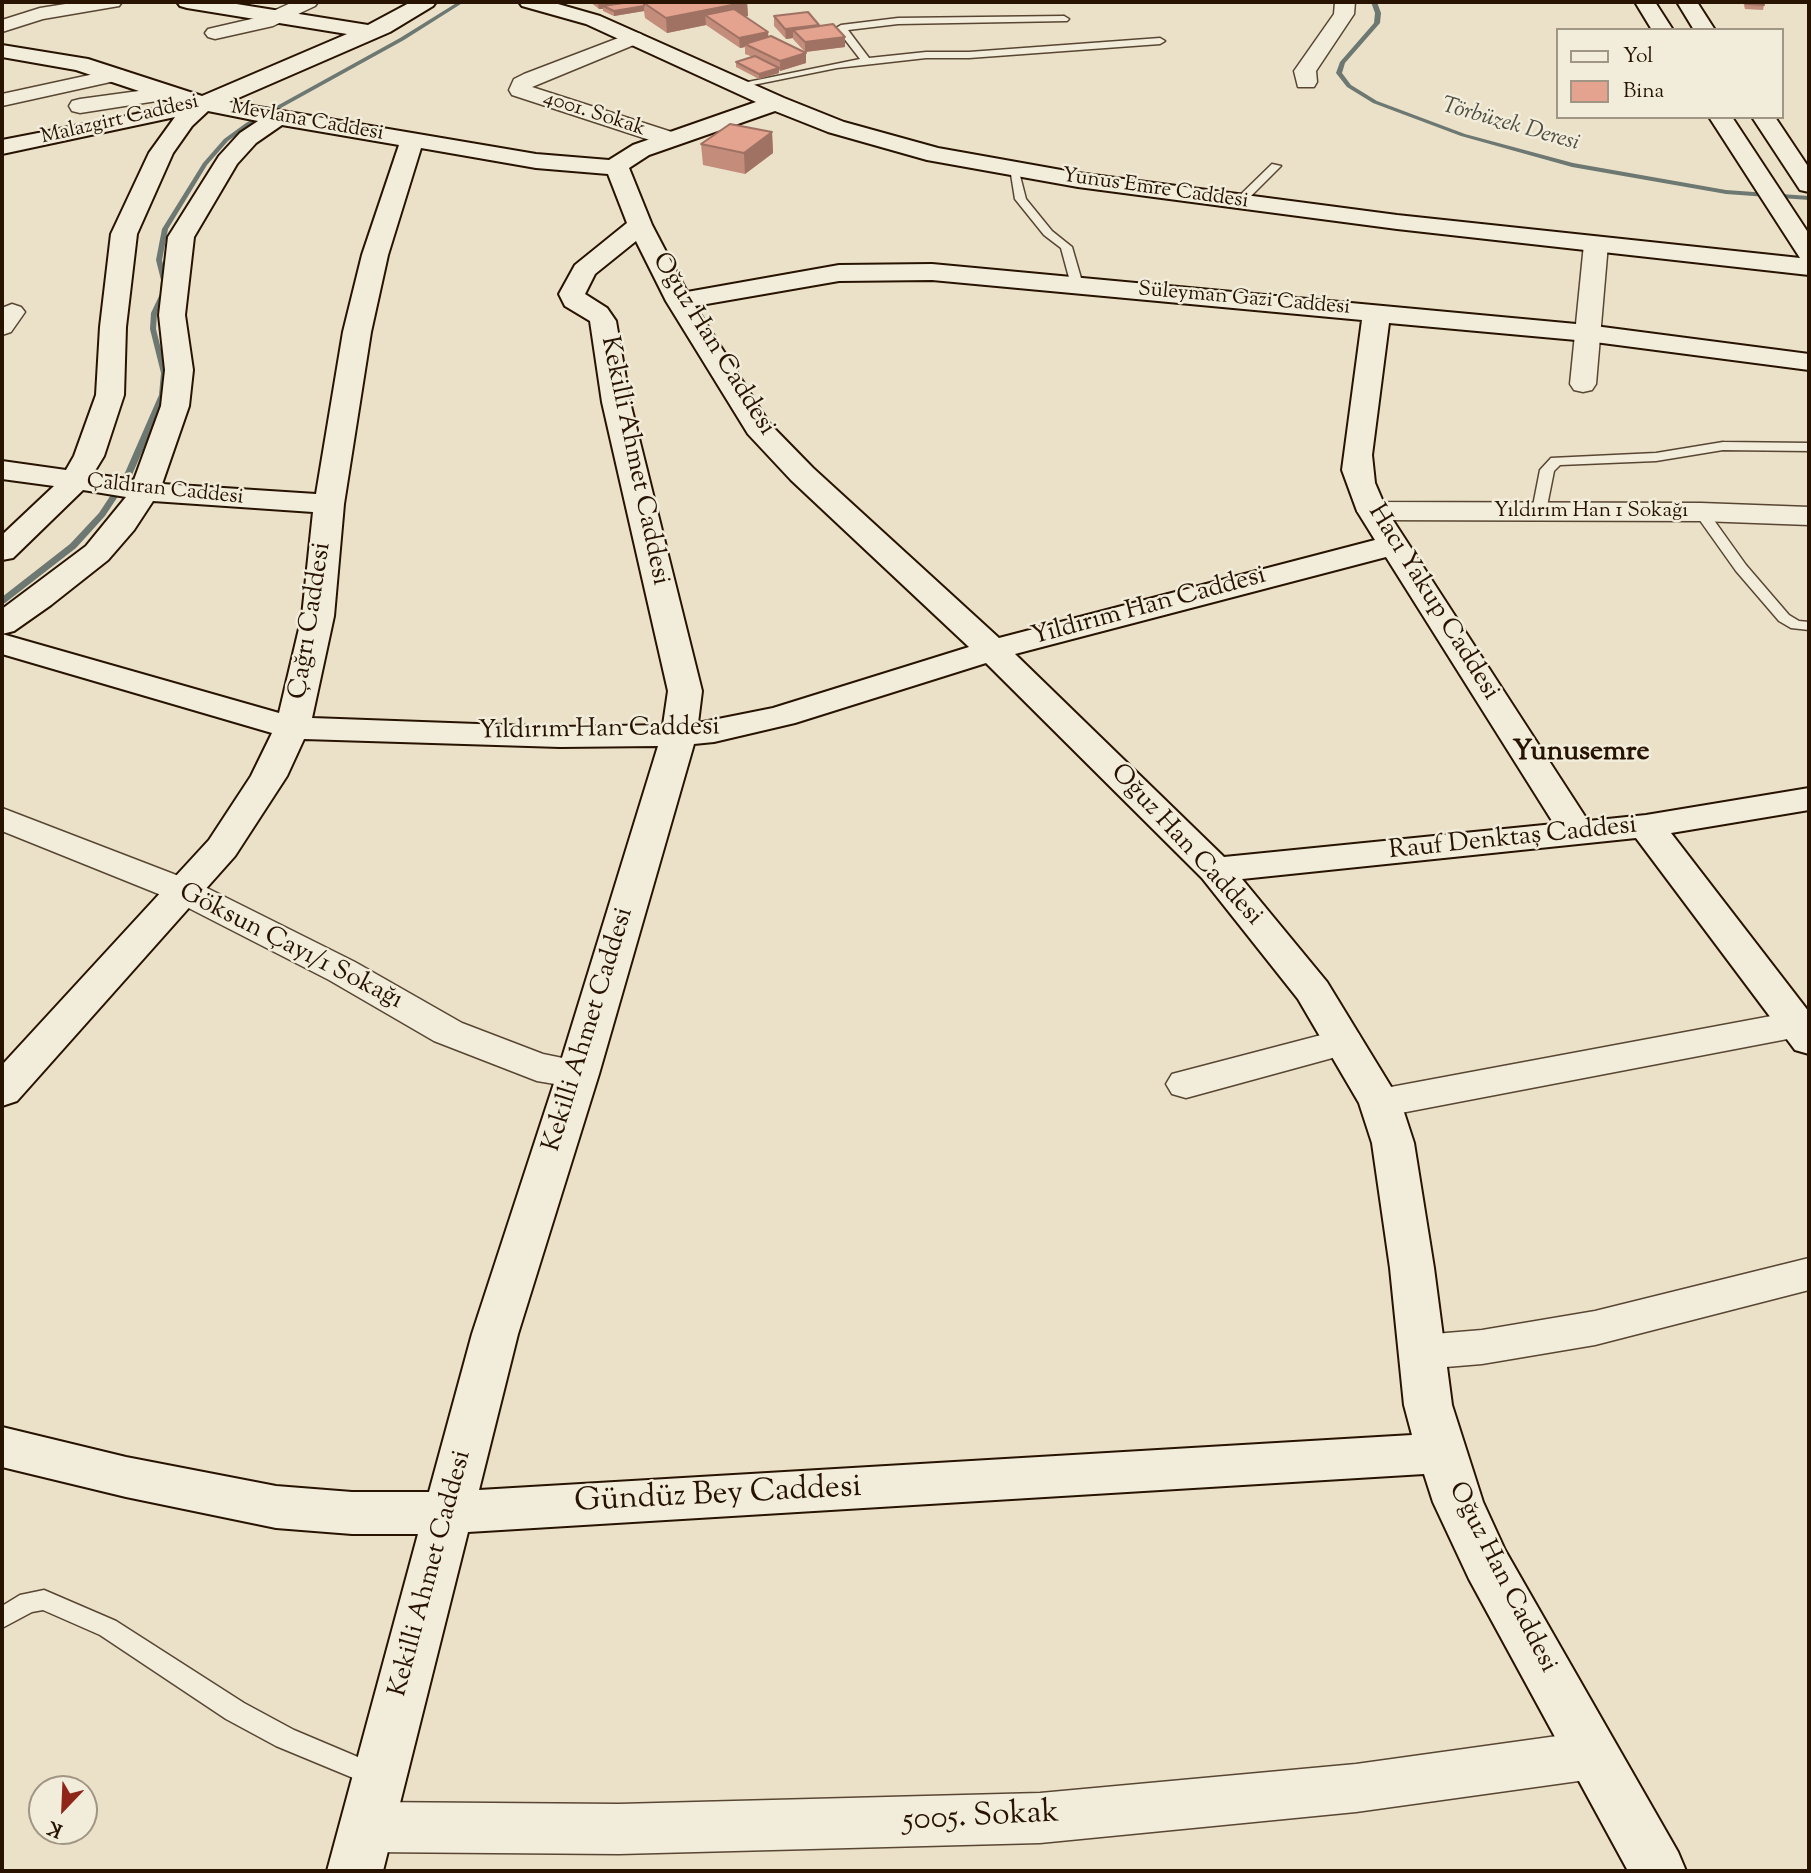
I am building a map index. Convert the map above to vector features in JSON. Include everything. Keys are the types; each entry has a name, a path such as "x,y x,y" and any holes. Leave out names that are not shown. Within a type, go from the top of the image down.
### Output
{"street":[{"path":"2,26 40,14 112,2"},
{"path":"187,2 371,32"},
{"path":"215,33 252,26 308,2"},
{"name":"Malazgirt Caddesi","path":"2,147 214,105 371,32 426,2"},
{"path":"1306,82 1305,71 1344,14 1345,2"},
{"path":"1645,2 1662,28"},
{"path":"1687,2 1704,28"},
{"name":"Yunus Emre Caddesi","path":"544,3 635,38 776,103 836,127 900,147 1014,170 1239,202 1809,267"},
{"name":"4001. Sokak","path":"635,38 532,79 522,84 520,90 670,139"},
{"name":"Mevlana Caddesi","path":"2,51 61,60 117,75 168,93 274,117 558,164 617,168"},
{"path":"2,100 117,75"},
{"path":"80,106 168,93"},
{"path":"617,168 627,157 670,139 776,103"},
{"path":"2,551 83,483 110,395 121,248 129,219 165,147 184,121 214,105"},
{"path":"2,624 97,553 129,515 175,407 179,370 172,326 181,237 227,161 248,138 274,117"},
{"path":"1721,119 1809,253"},
{"path":"1764,119 1809,185"},
{"name":"Çağrı Caddesi","path":"2,1091 222,848 269,776 292,728 305,682 318,616 329,503 357,332 375,255 412,140"},
{"name":"Oğuz Han Caddesi","path":"617,168 640,225 678,301 758,428 802,474 992,650 1215,870 1313,991 1380,1103 1393,1143 1402,1193 1428,1405 1458,1502 1487,1564 1658,1871"},
{"name":"Kekilli Ahmet Caddesi","path":"360,1849 495,1334 578,1074 679,735 685,691 616,402 603,321 598,314 574,300 572,294 576,281 584,270 640,225"},
{"path":"1584,384 1596,244"},
{"name":"Süleyman Gazi Caddesi","path":"678,301 866,271 932,272 1587,333 1809,362"},
{"name":"Hacı Yakup Caddesi","path":"1377,312 1357,462 1360,483 1372,511 1577,833"},
{"name":"Çaldıran Caddesi","path":"2,470 138,491 329,503"},
{"name":"Yıldırım Han 1 Sokağı","path":"1372,511 1701,512 1809,516"},
{"name":"Yıldırım Han Caddesi","path":"2,644 292,728 561,737 679,735 714,732 783,716 992,650 1144,608 1394,545"},
{"name":"Rauf Denktaş Caddesi","path":"1215,870 1646,826 1809,799"},
{"name":"Göksun Çayı/1 Sokağı","path":"2,819 184,891 342,971 448,1032 537,1067 578,1074"},
{"path":"1380,1103 1803,1032 1646,826"},
{"path":"1186,1084 1344,1042"},
{"path":"1422,1352 1482,1347 1595,1328 1809,1274"},
{"name":"Gündüz Bey Caddesi","path":"2,1447 126,1477 276,1507 352,1513 446,1513 1441,1452"},
{"name":"5005. Sokak","path":"360,1849 619,1829 1041,1818 1356,1788 1593,1755"}],"lane":[{"path":"866,61 841,28 880,22 1064,19"},
{"path":"738,85 817,68 866,61 1160,41"},
{"path":"1239,202 1276,166"},
{"path":"1014,170 1021,199 1048,233 1066,247 1077,285"},
{"path":"1539,512 1548,470 1556,461 1656,457 1723,446 1809,447"},
{"path":"1701,512 1741,568 1784,618 1796,625 1809,626"},
{"path":"2,1618 28,1602 44,1600 108,1628 235,1712 285,1738 379,1777"}],"building":[{"path":"652,2 614,11 603,6"},
{"path":"747,2 666,18 644,3"},
{"path":"1745,2 1763,2 1764,5 1746,4"},
{"path":"734,9 768,32 739,38 705,15"},
{"path":"808,12 819,25 785,29 774,16"},
{"path":"833,24 845,37 805,42 793,30"},
{"path":"771,36 806,53 780,61 745,44"},
{"path":"755,56 779,68 759,74 736,62"},
{"path":"730,124 772,132 744,153 701,144"}],"waterway":[{"path":"2,601 73,546 102,514 128,475 163,395 164,373 153,329 154,313 163,294 164,280 159,260 165,229 205,164 226,140 248,124 402,39 461,2"},
{"name":"Törbüzek Deresi","path":"1374,2 1378,13 1377,23 1342,63 1339,73 1349,86 1375,102 1463,135 1572,165 1726,192 1809,198"}],"district":[{"name":"Yunusemre","path":"1581,754"}]}
